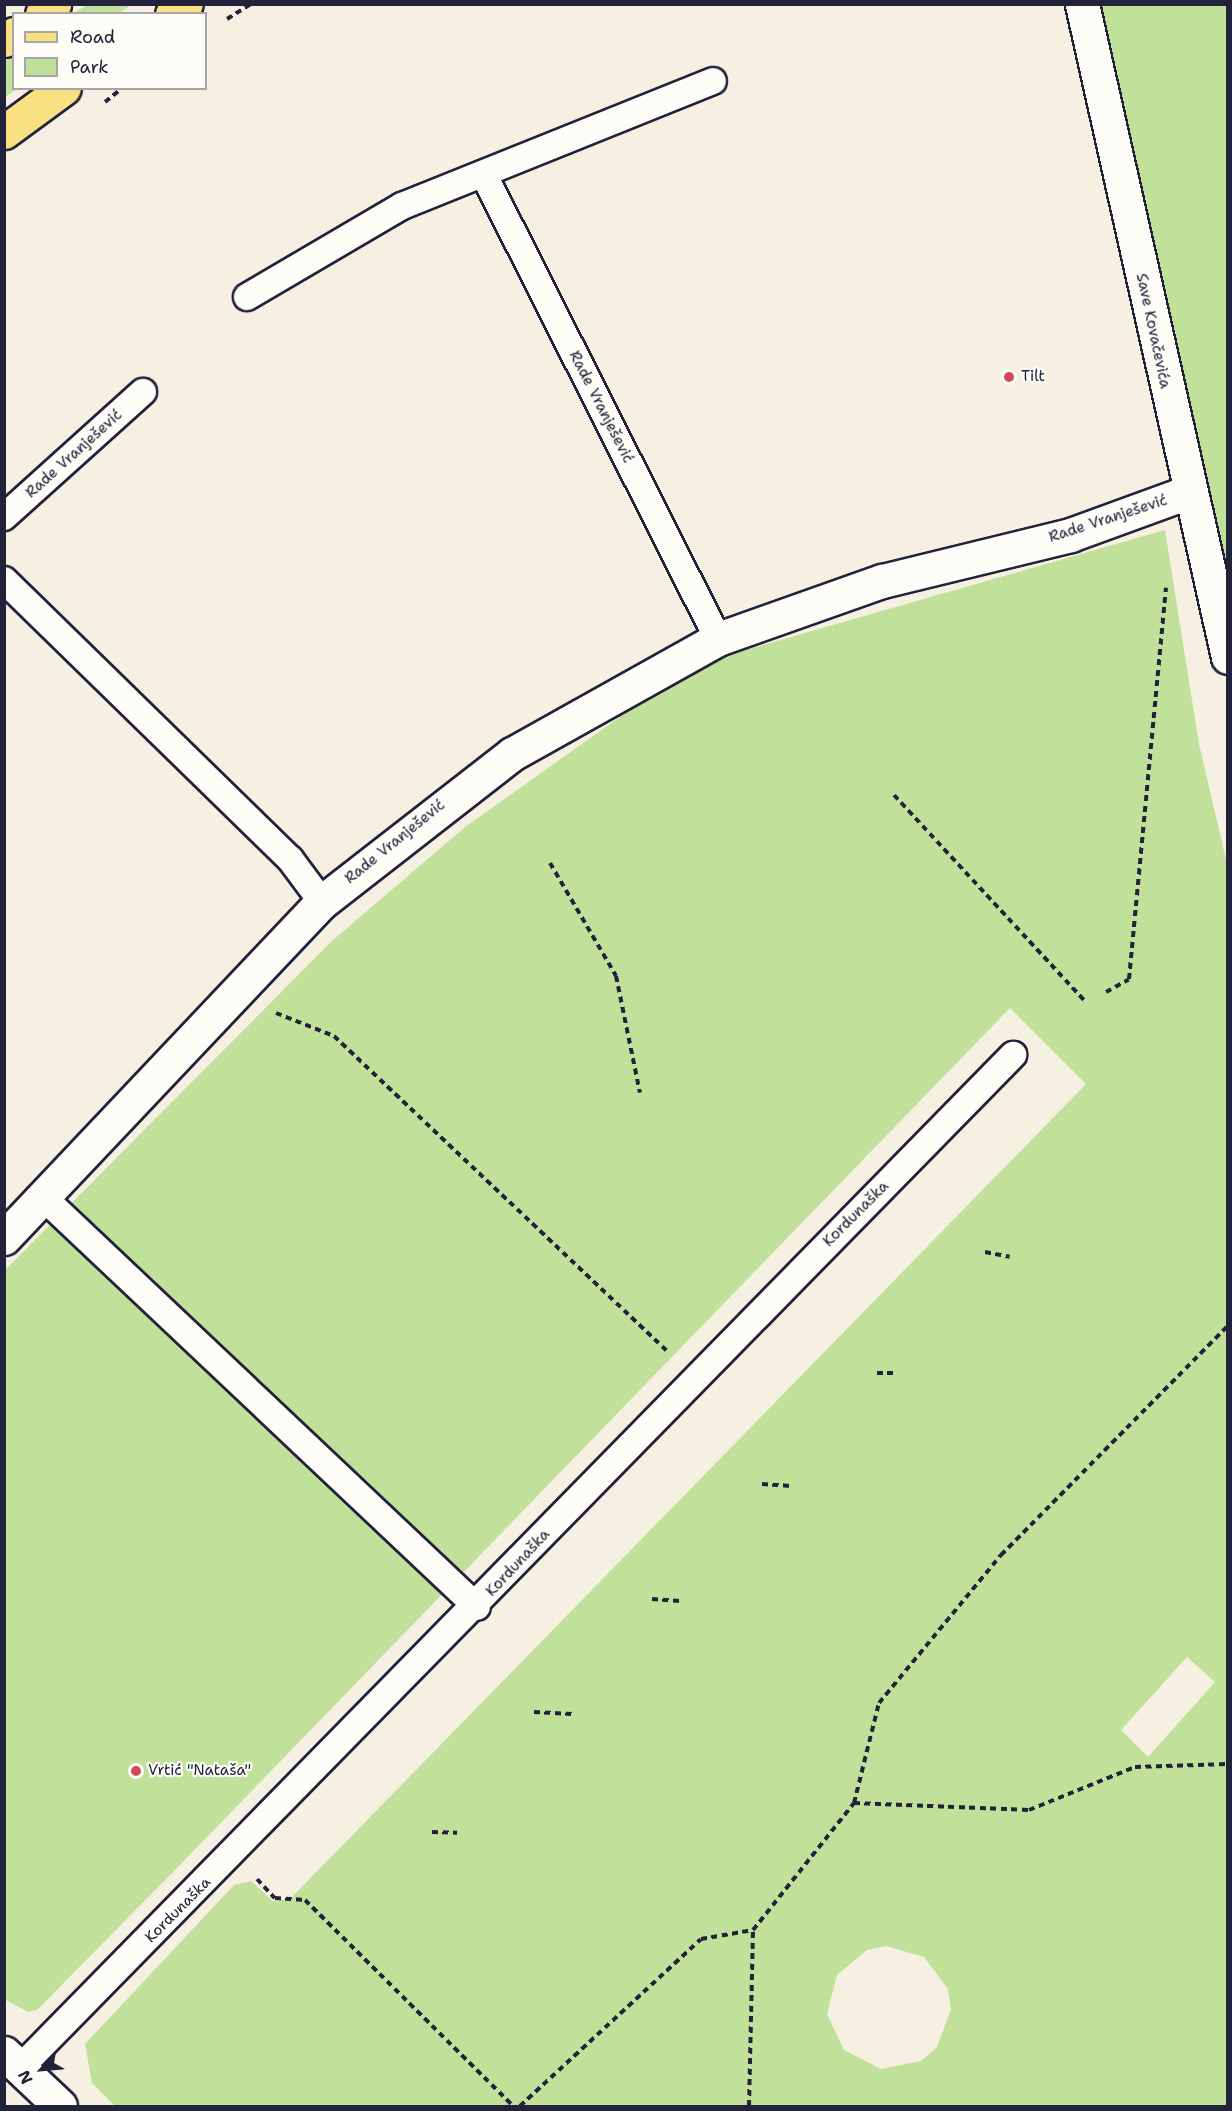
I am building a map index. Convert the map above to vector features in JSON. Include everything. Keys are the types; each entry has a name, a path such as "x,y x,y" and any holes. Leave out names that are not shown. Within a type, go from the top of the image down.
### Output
{"main road":[{"path":"4,132 61,90"}],"street":[{"name":"Save Kovačevića","path":"1082,4 1188,492 1227,657"},
{"name":"Rade Vranješević","path":"4,1238 45,1199 231,995 322,902 512,754 718,639 882,581 1070,535 1188,492"},
{"name":"Kordunaška","path":"12,2060 60,2106"}],"lane":[{"path":"247,297 402,206 484,176 713,81"},
{"name":"Rade Vranješević","path":"484,176 718,639"},
{"name":"Rade Vranješević","path":"4,517 143,392"},
{"path":"4,580 290,859 322,902"},
{"name":"Kordunaška","path":"12,2060 477,1607 696,1377 1013,1055"},
{"path":"45,1199 477,1607"}],"path":[{"path":"1106,992 1129,979 1167,583"},
{"path":"894,795 1084,1000"},
{"path":"550,863 616,976 640,1094"},
{"path":"231,995 333,1036 696,1377"},
{"path":"985,1252 1010,1257"},
{"path":"749,2106 753,1930 854,1803 879,1703 1002,1555 1227,1326"},
{"path":"877,1373 898,1373"},
{"path":"762,1484 791,1486"},
{"path":"652,1599 680,1601"},
{"path":"534,1712 572,1714"},
{"path":"854,1803 1029,1810 1135,1767 1227,1764"},
{"path":"432,1832 457,1833"},
{"path":"248,1873 275,1898 305,1900 513,2106"},
{"path":"519,2106 701,1939 753,1930"}],"green space":[{"path":"87,4 131,5 120,12 76,12"},
{"path":"1101,5 1227,5 1227,569 1134,153"},
{"path":"12,55 12,90 16,90 5,97 5,61"},
{"path":"1165,530 1199,744 1228,868 1227,2106 115,2106 92,2083 85,2044 234,1885 251,1881 273,1901 290,1899 1086,1084 1010,1008 37,2010 28,2012 4,1999 4,1271 333,940 465,827 693,665","holes":["1187,1657 1215,1682 1148,1757 1121,1730","886,1946 924,1957 948,1989 951,2009 937,2047 921,2061 881,2069 844,2050 827,2014 837,1975 867,1950"]}],"place":[{"name":"Tilt","path":"1009,377"},
{"name":"Vrtić \"Nataša\"","path":"136,1771"}]}
